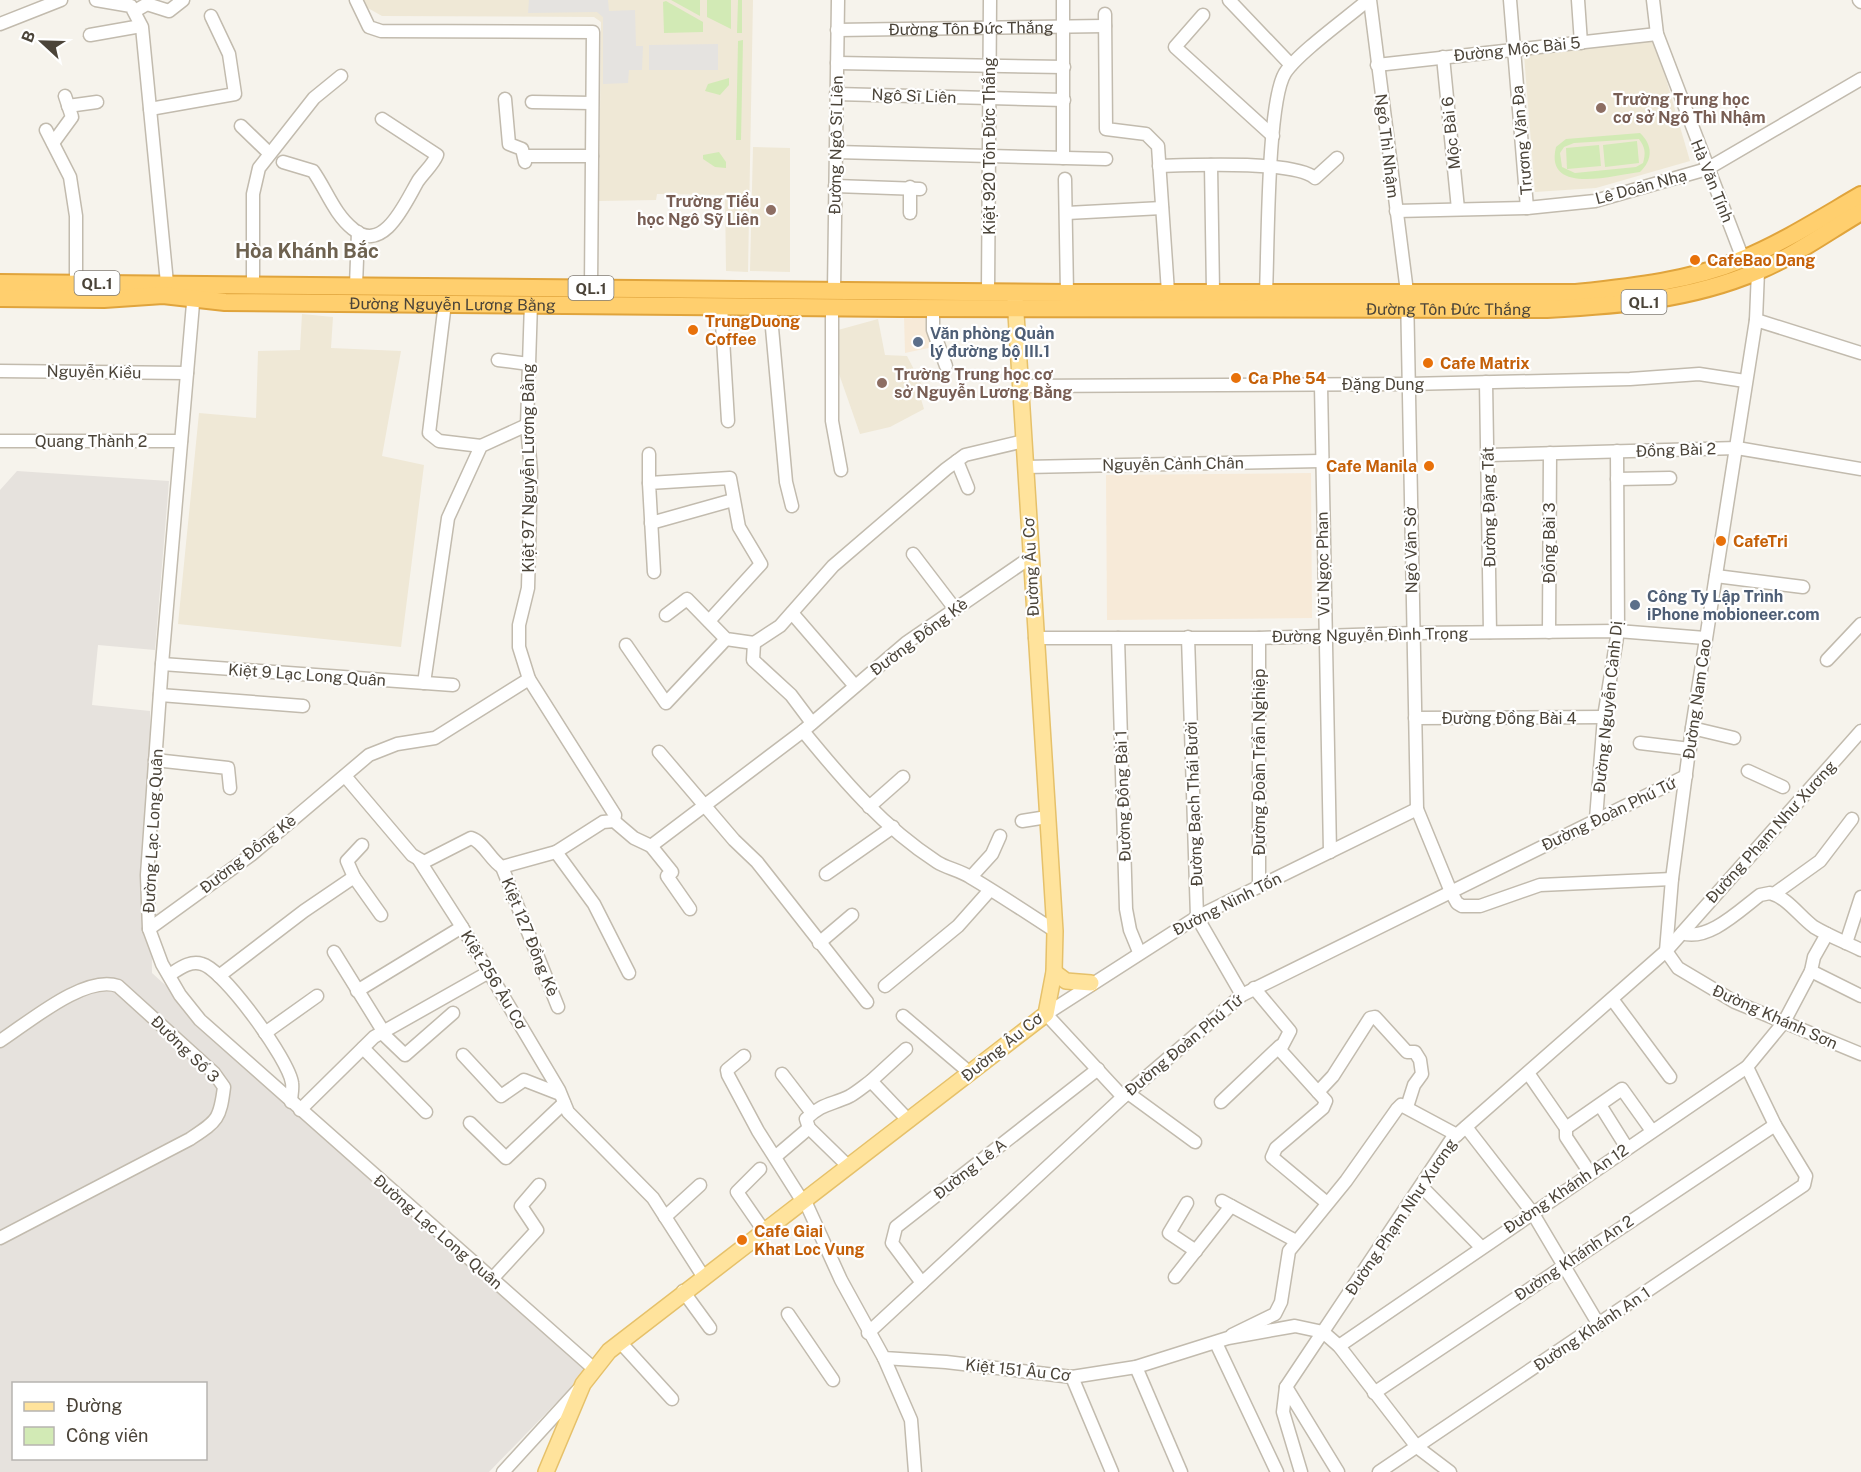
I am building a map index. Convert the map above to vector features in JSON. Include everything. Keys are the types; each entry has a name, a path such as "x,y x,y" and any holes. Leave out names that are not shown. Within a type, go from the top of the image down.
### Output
{"highway":[{"name":"Đường Tôn Đức Thắng","path":"1015,299 1407,300 1576,293 1640,286 1690,276 1743,259 1861,195"},
{"name":"Đường Tôn Đức Thắng","path":"1015,299 1067,293 1213,291 1547,309 1613,306 1682,295 1758,271 1861,212"},
{"name":"Đường Nguyễn Lương Bằng","path":"0,283 166,283 225,302 531,303 833,299 988,292 1015,299"},
{"name":"Đường Nguyễn Lương Bằng","path":"0,298 104,298 253,286 356,286 591,288 732,300 770,306 833,299 933,307 1015,299"}],"main road":[{"name":"Đường Âu Cơ","path":"546,1472 583,1384 593,1368 620,1342 683,1291 849,1167 1046,1014 1054,972 1055,931 1015,299"},
{"path":"1054,972 1066,981 1091,983"}],"street":[{"path":"0,24 61,0"},
{"path":"96,0 131,6 141,26 166,283"},
{"path":"135,11 147,4 169,11 183,0"},
{"path":"356,0 369,27 381,31 593,32 591,288"},
{"name":"Đường Ngô Sĩ Liên","path":"838,0 832,421 841,470"},
{"name":"Kiệt 920 Tôn Đức Thắng","path":"988,292 990,0"},
{"path":"1063,0 1063,158"},
{"path":"1229,0 1291,65"},
{"path":"1266,293 1273,136 1281,82 1291,65 1369,0"},
{"name":"Ngô Thì Nhậm","path":"1369,0 1407,300"},
{"name":"Trương Văn Đa","path":"1510,0 1527,208"},
{"path":"1578,0 1581,43"},
{"name":"Hà Văn Tính","path":"1653,0 1657,34 1743,259"},
{"path":"1203,15 1175,47 1273,136"},
{"path":"150,109 235,94 229,54 212,16"},
{"name":"Đường Tôn Đức Thắng","path":"837,30 1063,28 1105,20 1106,129 1141,132 1151,137 1158,146 1159,166"},
{"path":"90,35 141,26"},
{"name":"Đường Mộc Bài 5","path":"1377,65 1657,34"},
{"name":"Mộc Bài 6","path":"1443,57 1458,209"},
{"path":"837,63 1064,67"},
{"path":"253,286 253,194 259,168 314,98 341,76"},
{"name":"Lê Doãn Nhạ","path":"1396,211 1527,208 1595,201 1707,169 1861,79"},
{"name":"Ngô Sĩ Liên","path":"836,94 1064,100"},
{"path":"505,99 509,144 521,148 525,159 592,156"},
{"path":"53,143 71,118 66,101 97,102"},
{"path":"532,102 592,103"},
{"path":"283,162 313,171 324,192 350,226 358,232 375,234 393,222 402,212 419,181 437,157 435,151 382,119"},
{"path":"241,126 269,153"},
{"path":"46,130 70,177 76,216 76,284"},
{"path":"836,152 1106,159"},
{"path":"1168,292 1159,166 1211,165 1271,168 1305,171 1316,178 1337,158"},
{"path":"1211,165 1213,291"},
{"path":"1065,179 1067,293"},
{"path":"835,186 915,188 910,213"},
{"path":"1067,213 1162,208"},
{"path":"356,286 358,232"},
{"name":"Đường Nam Cao","path":"1666,951 1672,879 1692,728 1756,320 1758,271"},
{"name":"Đường Lạc Long Quân","path":"194,291 155,760 147,875 149,929 180,995 201,1020 295,1106 593,1368"},
{"path":"728,421 732,300"},
{"name":"Ngô Văn Sở","path":"1407,300 1417,808"},
{"path":"445,303 429,433 439,441 481,446 527,425"},
{"name":"Kiệt 97 Nguyễn Lương Bằng","path":"531,303 527,425 531,472 528,588 519,625 519,647 529,679 615,814 614,821"},
{"path":"770,306 786,482 792,506"},
{"path":"933,307 933,330 946,366"},
{"path":"1756,320 1861,353"},
{"path":"498,360 529,364"},
{"name":"Nguyễn Kiều","path":"0,371 187,373"},
{"name":"Đặng Dung","path":"1021,386 1408,384 1630,379 1699,374 1745,381"},
{"name":"Đường Đặng Tất","path":"1486,382 1490,632"},
{"name":"Vũ Ngọc Phan","path":"1321,384 1330,852"},
{"name":"Quang Thành 2","path":"0,441 181,441"},
{"path":"666,615 687,599 726,639 754,643 780,626 833,566 965,455 1024,441"},
{"path":"424,683 448,518 481,446"},
{"name":"Đồng Bài 2","path":"1488,455 1737,448 1861,470"},
{"name":"Đường Nguyễn Cảnh Dị","path":"1596,819 1604,717 1618,632 1617,451"},
{"name":"Đồng Bài 3","path":"1549,632 1550,453"},
{"path":"649,454 654,572"},
{"path":"957,461 969,488"},
{"name":"Nguyễn Cảnh Chân","path":"1025,467 1321,461"},
{"path":"650,483 727,477 731,480 741,533 761,564 709,621"},
{"path":"1617,479 1670,477"},
{"path":"651,523 733,500"},
{"path":"913,554 955,609"},
{"name":"Đường Đồng Kè","path":"651,846 807,727 906,643 1030,557"},
{"path":"1716,576 1803,587"},
{"path":"792,613 855,686"},
{"path":"1827,660 1861,624"},
{"name":"Đường Nguyễn Đình Trọng","path":"1035,638 1259,638 1413,633 1618,632 1705,638"},
{"name":"Đường Đồng Bài 1","path":"1118,638 1126,909 1130,930 1139,952"},
{"name":"Đường Bạch Thái Bưởi","path":"1188,638 1197,917 1242,995"},
{"name":"Đường Đoàn Trần Nghiệp","path":"1259,638 1259,887"},
{"path":"626,645 666,703 726,639"},
{"path":"754,643 753,660 791,695 807,727 869,807 939,864 954,868 970,877 1055,931"},
{"name":"Kiệt 9 Lạc Long Quân","path":"162,664 453,685"},
{"name":"Đường Đồng Kè","path":"149,929 251,855 369,755 397,744 435,738 529,679"},
{"path":"160,695 303,706"},
{"name":"Đường Đồng Bài 4","path":"1415,718 1604,717"},
{"path":"1692,728 1734,738"},
{"name":"Đường Phạm Như Xương","path":"1286,1387 1422,1186 1462,1131 1666,951 1861,731"},
{"path":"1640,743 1690,749"},
{"path":"659,752 757,862 867,1002"},
{"path":"155,760 228,768 230,788"},
{"path":"1748,771 1783,788"},
{"path":"345,776 419,860 429,860 457,843 471,838 476,840 493,862 502,867 556,852 603,822 614,821 634,838 651,846 672,872 667,876 690,909"},
{"name":"Đường Đoàn Phú Tứ","path":"868,1333 1126,1095 1242,995 1686,776"},
{"path":"869,807 903,777"},
{"path":"1417,808 1450,892 1457,903 1462,906 1480,906 1540,885 1672,879"},
{"name":"Đường Ninh Tốn","path":"1046,1014 1139,952 1197,917 1417,808"},
{"path":"1022,820 1047,818"},
{"name":"Đường Phạm Như Xương","path":"1682,933 1691,936 1703,934 1760,896 1774,894 1814,866 1852,819"},
{"path":"826,874 893,827"},
{"path":"970,877 992,854 1000,836"},
{"path":"362,845 347,861 351,879 381,915"},
{"path":"556,852 594,904 629,973"},
{"name":"Kiệt 256 Âu Cơ","path":"419,860 489,972 568,1112 652,1198 703,1276"},
{"name":"Kiệt 127 Đồng Kè","path":"502,867 558,1007"},
{"path":"219,976 304,911 351,879"},
{"path":"885,986 958,926 990,890"},
{"path":"1774,894 1827,934 1861,950"},
{"path":"1846,943 1861,897"},
{"path":"819,943 852,915"},
{"path":"357,991 462,927"},
{"path":"1827,934 1814,957 1810,971 1861,996"},
{"name":"Đường Khánh Sơn","path":"1666,951 1678,968 1700,984 1735,1002 1861,1054"},
{"path":"334,952 382,1031 405,1054 453,1013"},
{"path":"169,975 191,963 204,964 219,976 246,1005 265,1033 292,1082 295,1106"},
{"name":"Đường Khánh An 12","path":"1339,1346 1746,1067 1784,1022 1810,971"},
{"path":"295,1106 382,1031 489,972"},
{"name":"Đường Số 3","path":"0,1041 70,995 94,984 108,983 118,987 214,1073 224,1087 221,1107 215,1122 199,1133 0,1238"},
{"path":"1221,1102 1280,1046 1290,1031 1254,988"},
{"path":"265,1033 316,996"},
{"path":"1611,999 1670,1077"},
{"path":"1046,1014 1126,1095 1195,1142"},
{"path":"903,1016 970,1073"},
{"path":"1318,1092 1333,1076 1370,1018 1376,1017 1407,1052 1418,1055 1422,1072 1414,1085 1407,1107"},
{"path":"1280,1046 1280,1050 1326,1101 1323,1108 1276,1148 1272,1157 1327,1203"},
{"path":"363,1048 426,1112"},
{"path":"849,1167 809,1128 806,1119 828,1102 851,1095 871,1081 906,1049"},
{"path":"462,1055 501,1096 524,1080 562,1098 506,1158 470,1123"},
{"path":"744,1056 727,1072 775,1157 804,1201 868,1333 884,1358 911,1420 915,1472"},
{"path":"1746,1067 1775,1125"},
{"name":"Đường Lê A","path":"922,1283 892,1243 892,1232 896,1227 1098,1069"},
{"path":"1528,1073 1566,1128 1566,1137 1590,1173"},
{"path":"782,1074 812,1113"},
{"path":"871,1081 909,1120"},
{"path":"1566,1128 1622,1089 1625,1090 1652,1131"},
{"path":"1277,1472 1222,1341 1246,1326 1275,1314 1281,1302 1286,1260 1296,1241 1346,1181 1401,1105 1462,1131 1532,1212 1565,1263 1599,1325"},
{"path":"1600,1105 1627,1148"},
{"name":"Đường Khánh An 1","path":"1379,1472 1804,1185 1806,1176 1775,1125"},
{"name":"Đường Khánh An 2","path":"1374,1393 1565,1263 1775,1125"},
{"path":"775,1157 809,1128"},
{"path":"760,1169 737,1191 764,1231"},
{"path":"492,1280 537,1230 521,1206 539,1185"},
{"path":"664,1217 700,1185"},
{"path":"1422,1186 1481,1247"},
{"path":"1187,1203 1169,1233 1196,1251"},
{"path":"1174,1277 1196,1251 1226,1204 1296,1241"},
{"path":"683,1291 710,1328"},
{"path":"788,1314 833,1380"},
{"name":"Kiệt 151 Âu Cơ","path":"884,1358 946,1362 1072,1377 1136,1367 1222,1341 1295,1326 1323,1332"},
{"path":"1323,1332 1339,1346 1417,1447 1450,1472"},
{"path":"620,1342 672,1399"},
{"path":"1136,1367 1181,1472"},
{"path":"1072,1377 1112,1472"},
{"path":"503,1472 583,1384"},
{"path":"1286,1387 1283,1412 1301,1472"},
{"path":"1286,1387 1338,1472"}],"shaded area":[{"path":"363,0 753,0 748,272 726,271 725,195 657,194 656,200 599,201 601,22 594,17 382,16 366,7"},
{"path":"529,0 608,0 609,11 635,10 636,46 643,46 642,70 629,70 628,83 603,84 603,17 597,12 528,13"},
{"name":"Trường Trung học cơ sở Ngô Thì Nhậm","path":"1655,41 1690,161 1596,188 1535,192 1524,55"},
{"path":"718,44 718,70 649,70 649,45"},
{"name":"Trường Tiểu học Ngô Sỹ Liên","path":"753,147 790,148 790,272 750,271"},
{"path":"302,314 333,317 331,348 401,351 382,456 424,465 401,647 178,624 199,413 256,418 258,351 300,350"},
{"path":"904,316 931,316 933,347 905,353"},
{"name":"Trường Trung học cơ sở Nguyễn Lương Bằng","path":"878,319 885,355 907,356 927,395 921,399 924,409 890,427 860,434 838,371 838,330"},
{"path":"17,471 169,481 155,650 98,645 92,705 150,711 152,973 589,1369 489,1472 0,1472 0,490"},
{"path":"1311,473 1312,618 1107,620 1106,475"}],"green space":[{"path":"671,0 700,0 700,16"},
{"path":"707,0 731,0 731,29 707,17"},
{"path":"738,0 742,0 742,33 737,33"},
{"path":"666,1 703,22 703,32 664,33 663,2"},
{"path":"743,40 741,140 736,140 738,41"},
{"path":"729,78 729,85 720,95 705,91 708,84"},
{"path":"1640,133 1649,147 1649,158 1640,172 1599,178 1570,177 1560,172 1555,162 1556,147 1566,139","holes":["1639,139 1644,159 1643,163 1636,167 1575,173 1562,167 1560,153 1564,147 1574,143"]},
{"path":"1637,141 1639,163 1605,167 1603,145"},
{"path":"1599,145 1601,166 1567,169 1566,148"},
{"path":"719,152 726,162 726,168 715,167 703,159 703,155"}],"place":[{"name":"Trường Trung học cơ sở Ngô Thì Nhậm","path":"1601,108"},
{"name":"Trường Tiểu học Ngô Sỹ Liên","path":"771,210"},
{"name":"CafeBao Dang","path":"1695,260"},
{"name":"TrungDuong Coffee","path":"693,330"},
{"name":"Văn phòng Quản lý đường bộ III.1","path":"918,342"},
{"name":"Cafe Matrix","path":"1428,363"},
{"name":"Ca Phe 54","path":"1236,378"},
{"name":"Trường Trung học cơ sở Nguyễn Lương Bằng","path":"882,383"},
{"name":"Cafe Manila","path":"1429,466"},
{"name":"CafeTri","path":"1721,541"},
{"name":"Công Ty Lập Trình iPhone mobioneer.com","path":"1635,605"},
{"name":"Cafe Giai Khat Loc Vung","path":"742,1240"}],"district":[{"name":"Hòa Khánh Bắc","path":"307,251"}]}
